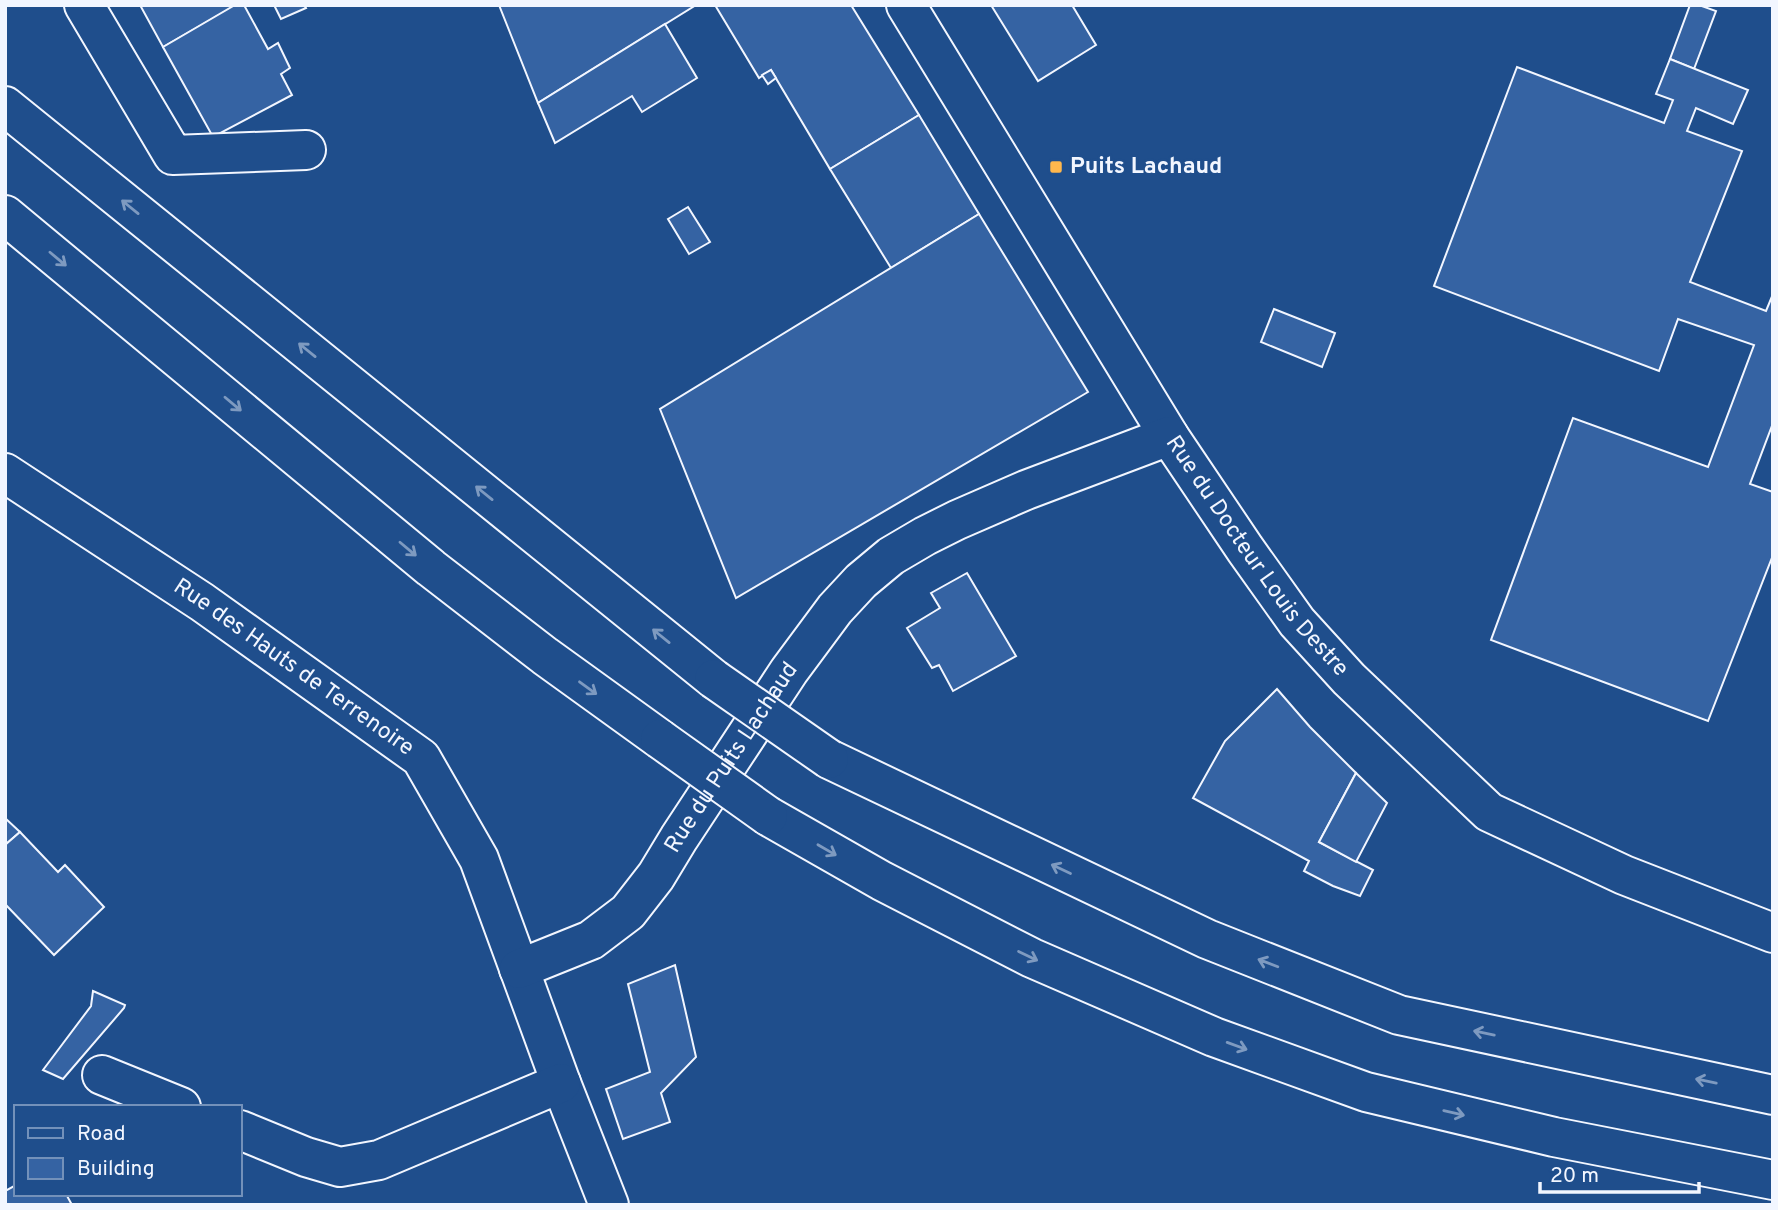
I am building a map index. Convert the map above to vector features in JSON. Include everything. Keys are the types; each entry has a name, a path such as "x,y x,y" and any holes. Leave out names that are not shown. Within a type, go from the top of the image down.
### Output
{"main road":[{"path":"84,5 173,155 306,150"},
{"name":"Rue du Docteur Louis Destre","path":"906,5 1170,436 1244,549 1297,622 1349,679 1489,812 1624,875 1773,933"},
{"path":"5,106 714,679 829,759 1207,939 1399,1015 1773,1095"},
{"path":"5,215 430,568 545,656 768,816 882,881 1032,958 1214,1037 1366,1092 1554,1137 1773,1180"},
{"name":"Rue du Puits Lachaud","path":"519,969 590,940 628,912 656,876 789,671 827,619 861,581 891,556 957,520 1026,490 1170,436"},
{"name":"Rue des Hauts de Terrenoire","path":"5,473 202,602 421,758 479,859 519,969"},
{"path":"519,969 609,1205"},
{"path":"102,1075 177,1105"},
{"path":"242,1131 306,1157 340,1167 379,1160 561,1083"}],"building":[{"path":"140,5 232,5 233,7 163,47"},
{"path":"235,5 244,5 268,49 278,43 290,68 281,74 292,95 213,137 163,47"},
{"path":"274,5 304,5 306,8 281,19"},
{"path":"499,5 696,5 538,103"},
{"path":"715,5 851,5 919,115 830,169 771,70 759,78"},
{"path":"991,5 1072,5 1096,45 1038,81"},
{"path":"1690,5 1716,11 1694,69 1670,59"},
{"path":"665,24 697,78 642,112 632,96 555,143 538,103"},
{"path":"1670,59 1748,90 1733,124 1696,108 1687,131 1742,151 1690,282 1766,311 1773,294 1773,423 1750,484 1773,492 1773,555 1708,721 1491,640 1573,418 1708,467 1754,345 1678,319 1659,371 1434,286 1517,67 1664,123 1673,100 1656,94"},
{"path":"771,70 776,78 768,84 762,75"},
{"path":"919,115 979,214 891,268 830,169"},
{"path":"688,207 710,242 689,254 668,219"},
{"path":"979,214 1088,392 736,598 660,409"},
{"path":"1274,309 1335,333 1322,367 1261,342"},
{"path":"967,573 1016,656 953,691 939,665 932,668 907,628 940,608 931,593"},
{"path":"1277,689 1356,773 1319,842 1373,870 1360,896 1304,871 1309,861 1193,798 1225,741"},
{"path":"1356,773 1387,803 1356,862 1319,842"},
{"path":"5,818 20,832 5,845"},
{"path":"20,832 58,872 65,865 104,907 54,955 5,904 5,845"},
{"path":"675,965 696,1057 661,1093 670,1122 623,1139 606,1089 650,1072 628,984"},
{"path":"93,991 125,1005 124,1008 63,1079 43,1070 91,1006"},
{"path":"14,1186 14,1196 67,1196 72,1205 5,1205 5,1191"}],"place":[{"name":"Puits Lachaud","path":"1056,167"}]}
